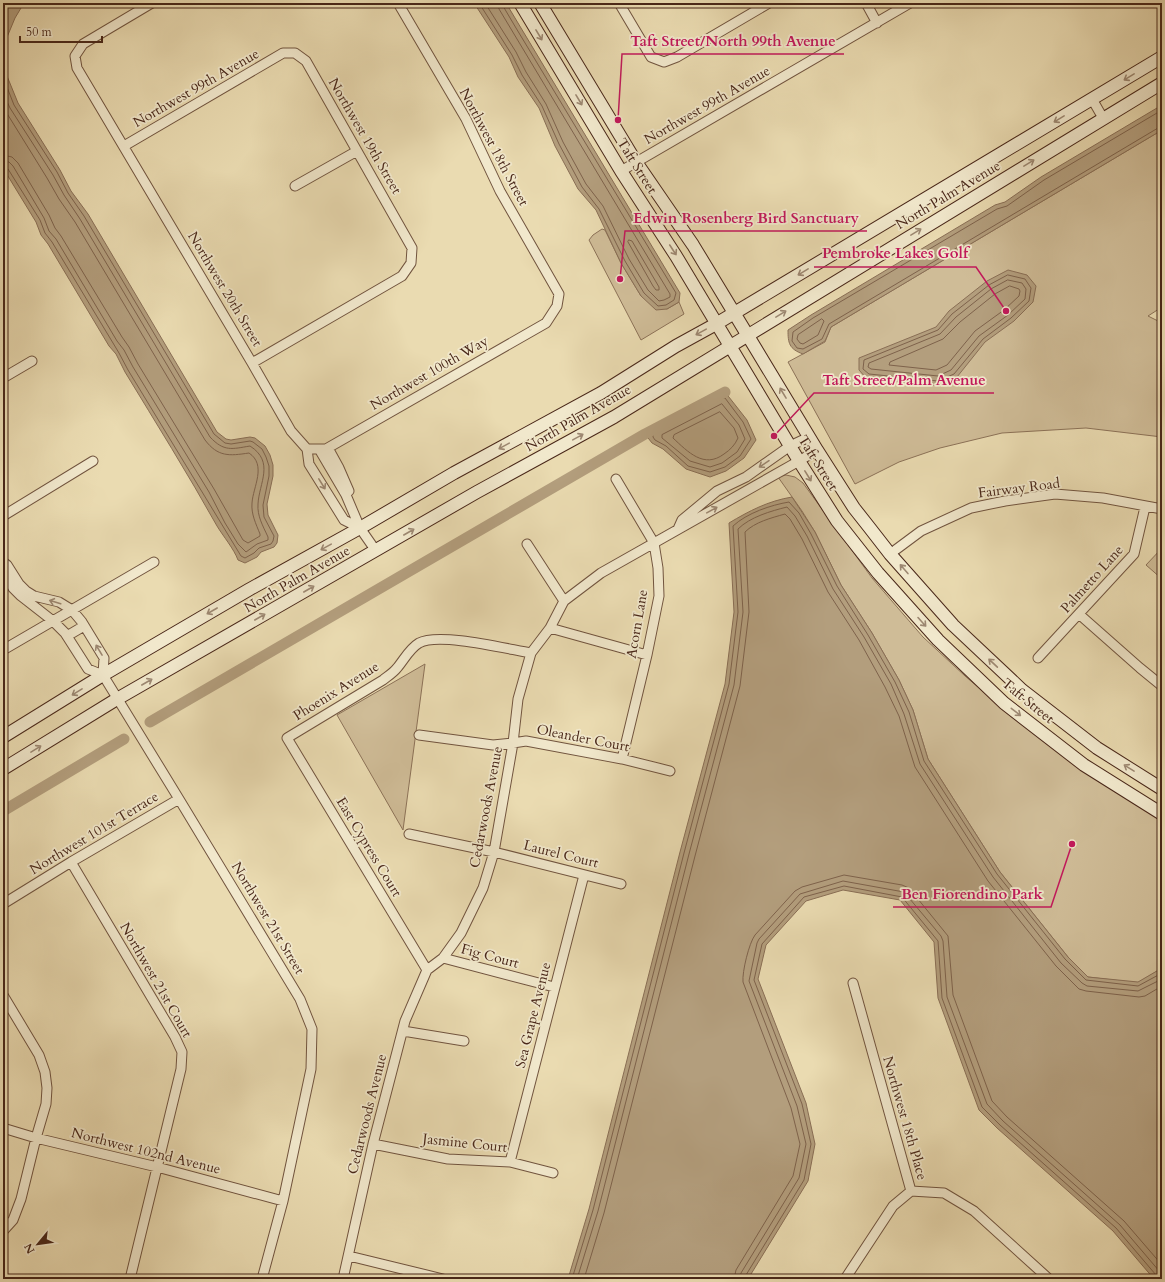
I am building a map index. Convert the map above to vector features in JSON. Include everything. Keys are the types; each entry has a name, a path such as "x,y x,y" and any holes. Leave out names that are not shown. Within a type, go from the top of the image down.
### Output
{"main road":[{"name":"Taft Street","path":"520,3 621,171 676,256 799,461 837,521 878,573 938,640 1004,703 1084,765 1162,814"},
{"name":"Taft Street","path":"540,3 636,162 693,244 817,450 854,508 890,554 953,625 1022,690 1097,748 1162,789"},
{"name":"North Palm Avenue","path":"3,737 103,675 250,589 360,528 454,473 601,393 676,346 716,324 1162,57"},
{"name":"North Palm Avenue","path":"3,769 117,699 477,492 614,416 749,336 775,318 1162,83"}],"street":[{"name":"Northwest 20th Street","path":"152,3 83,44 75,56 77,68 291,431 307,449 309,464 344,520 360,528"},
{"name":"Northwest 18th Street","path":"398,3 466,119 500,191 559,294 557,306"},
{"path":"619,3 651,57 664,62 676,57 769,3"},
{"path":"866,3 877,23"},
{"name":"Northwest 99th Avenue","path":"621,171 910,3"},
{"name":"Northwest 99th Avenue","path":"124,146 283,53"},
{"name":"Northwest 19th Street","path":"252,363 402,276 411,263 412,248 306,61 295,53 283,53"},
{"path":"1092,99 1103,118"},
{"path":"296,186 357,151"},
{"name":"Northwest 100th Way","path":"307,449 324,448 546,323 557,306"},
{"path":"3,378 32,361"},
{"name":"Cedarwoods Avenue","path":"678,529 682,520 717,491 746,477 790,446 809,437"},
{"name":"Northwest 20th Street","path":"324,448 339,468 349,490 347,498 360,528 376,551"},
{"name":"Cedarwoods Avenue","path":"343,1279 373,1144 405,1021 427,970 443,958 461,933 483,888 494,852 513,743 518,699 531,653 550,628 564,601 601,573 817,450"},
{"path":"3,516 93,461"},
{"name":"Acorn Lane","path":"616,479 654,543 658,568 659,596 647,655 622,759"},
{"name":"Fairway Road","path":"890,554 921,531 971,508 1006,501 1055,494 1103,498 1162,510"},
{"name":"Palmetto Lane","path":"1038,658 1134,554 1145,507"},
{"path":"527,544 564,601"},
{"name":"Northwest 21st Street","path":"3,562 7,565 19,584 26,591 34,596 59,602 72,610 84,626 104,658 103,675 300,998 312,1029 311,1069 283,1201 262,1279"},
{"path":"3,650 154,562"},
{"path":"3,570 14,588 21,596 53,621 67,636 88,669 103,675"},
{"path":"1080,614 1162,686"},
{"path":"67,636 84,626"},
{"path":"550,628 647,655"},
{"name":"Phoenix Avenue","path":"287,738 383,680 397,668 419,643 432,639 460,641 531,653"},
{"name":"Oleander Court","path":"419,735 493,745 526,741 622,759 670,771"},
{"name":"East Cypress Court","path":"287,738 427,970"},
{"name":"Northwest 101st Terrace","path":"3,904 71,862 179,799"},
{"name":"Laurel Court","path":"409,834 494,852 621,884"},
{"name":"Northwest 21st Court","path":"71,862 175,1037 182,1052 181,1069 130,1279"},
{"name":"Sea Grape Avenue","path":"510,1162 584,874"},
{"name":"Fig Court","path":"443,958 554,987"},
{"name":"Northwest 18th Place","path":"853,983 911,1191 944,1193 974,1211 1049,1279"},
{"path":"3,995 39,1055 45,1072 47,1088 46,1104 21,1199 13,1220 3,1231"},
{"path":"403,1031 464,1041"},
{"name":"Northwest 102nd Avenue","path":"3,1128 36,1138 157,1167 283,1201"},
{"name":"Jasmine Court","path":"373,1144 448,1159 510,1162 553,1173"},
{"path":"845,1279 893,1206 911,1191"},
{"path":"349,1256 443,1279"}],"shaded area":[{"path":"1162,130 1162,307 1148,316 1162,323 1162,437 1086,428 1002,433 940,448 899,462 855,484 788,362 825,342 831,327"},
{"path":"602,229 605,230 621,263 641,296 667,309 679,302 684,314 641,340 589,240 593,235"},
{"path":"786,475 795,477 803,483 872,578 923,637 965,676 992,699 1162,816 1162,968 1138,983 1088,977 1068,957 1000,872 928,759 913,710 899,680 872,633 841,585 815,532 778,477"},
{"path":"1162,548 1162,579 1146,565"},
{"path":"425,664 403,830 337,715"}],"water":[{"path":"3,3 24,3 15,18 5,42 4,58 7,76 18,103 60,170 71,191 88,214 217,432 226,439 231,440 250,437 255,438 265,446 270,455 273,465 273,476 267,504 268,515 278,535 277,543 274,547 261,552 257,557 245,563 238,560 217,526 125,372 116,354 109,346 48,244 41,235 36,222 3,168"},
{"path":"474,3 506,3 680,293 679,302 667,309 656,310 641,296 621,263 596,210 578,189 555,146 539,108 518,77 509,57"},
{"path":"1162,105 1162,130 831,327 825,341 803,354 792,348 790,345 788,330 811,315 995,205 1005,202 1041,177"},
{"path":"1008,270 1027,275 1036,286 1033,302 1014,321 985,342 957,377 940,386 866,378 859,370 859,358 936,327 949,311 987,281"},
{"path":"725,392 747,420 756,440 744,458 726,471 710,477 686,469 663,449 652,443 645,434"},
{"path":"792,497 815,532 841,585 872,633 899,680 913,710 928,759 1000,872 1068,957 1088,977 1138,982 1162,968 1162,1279 1154,1279 1113,1231 997,1128 979,1110 938,998 934,942 900,900 843,890 806,901 766,945 758,979 806,1103 815,1144 808,1181 748,1279 568,1279 589,1209 680,852 725,684 734,612 729,523 759,507"}],"waterway":[{"path":"150,722 645,434 725,392"},
{"path":"3,811 124,739"}],"place":[{"name":"Taft Street/North 99th Avenue","path":"618,120"},
{"name":"Edwin Rosenberg Bird Sanctuary","path":"620,279"},
{"name":"Pembroke Lakes Golf","path":"1006,311"},
{"name":"Taft Street/Palm Avenue","path":"774,436"},
{"name":"Ben Fiorendino Park","path":"1072,844"}]}
